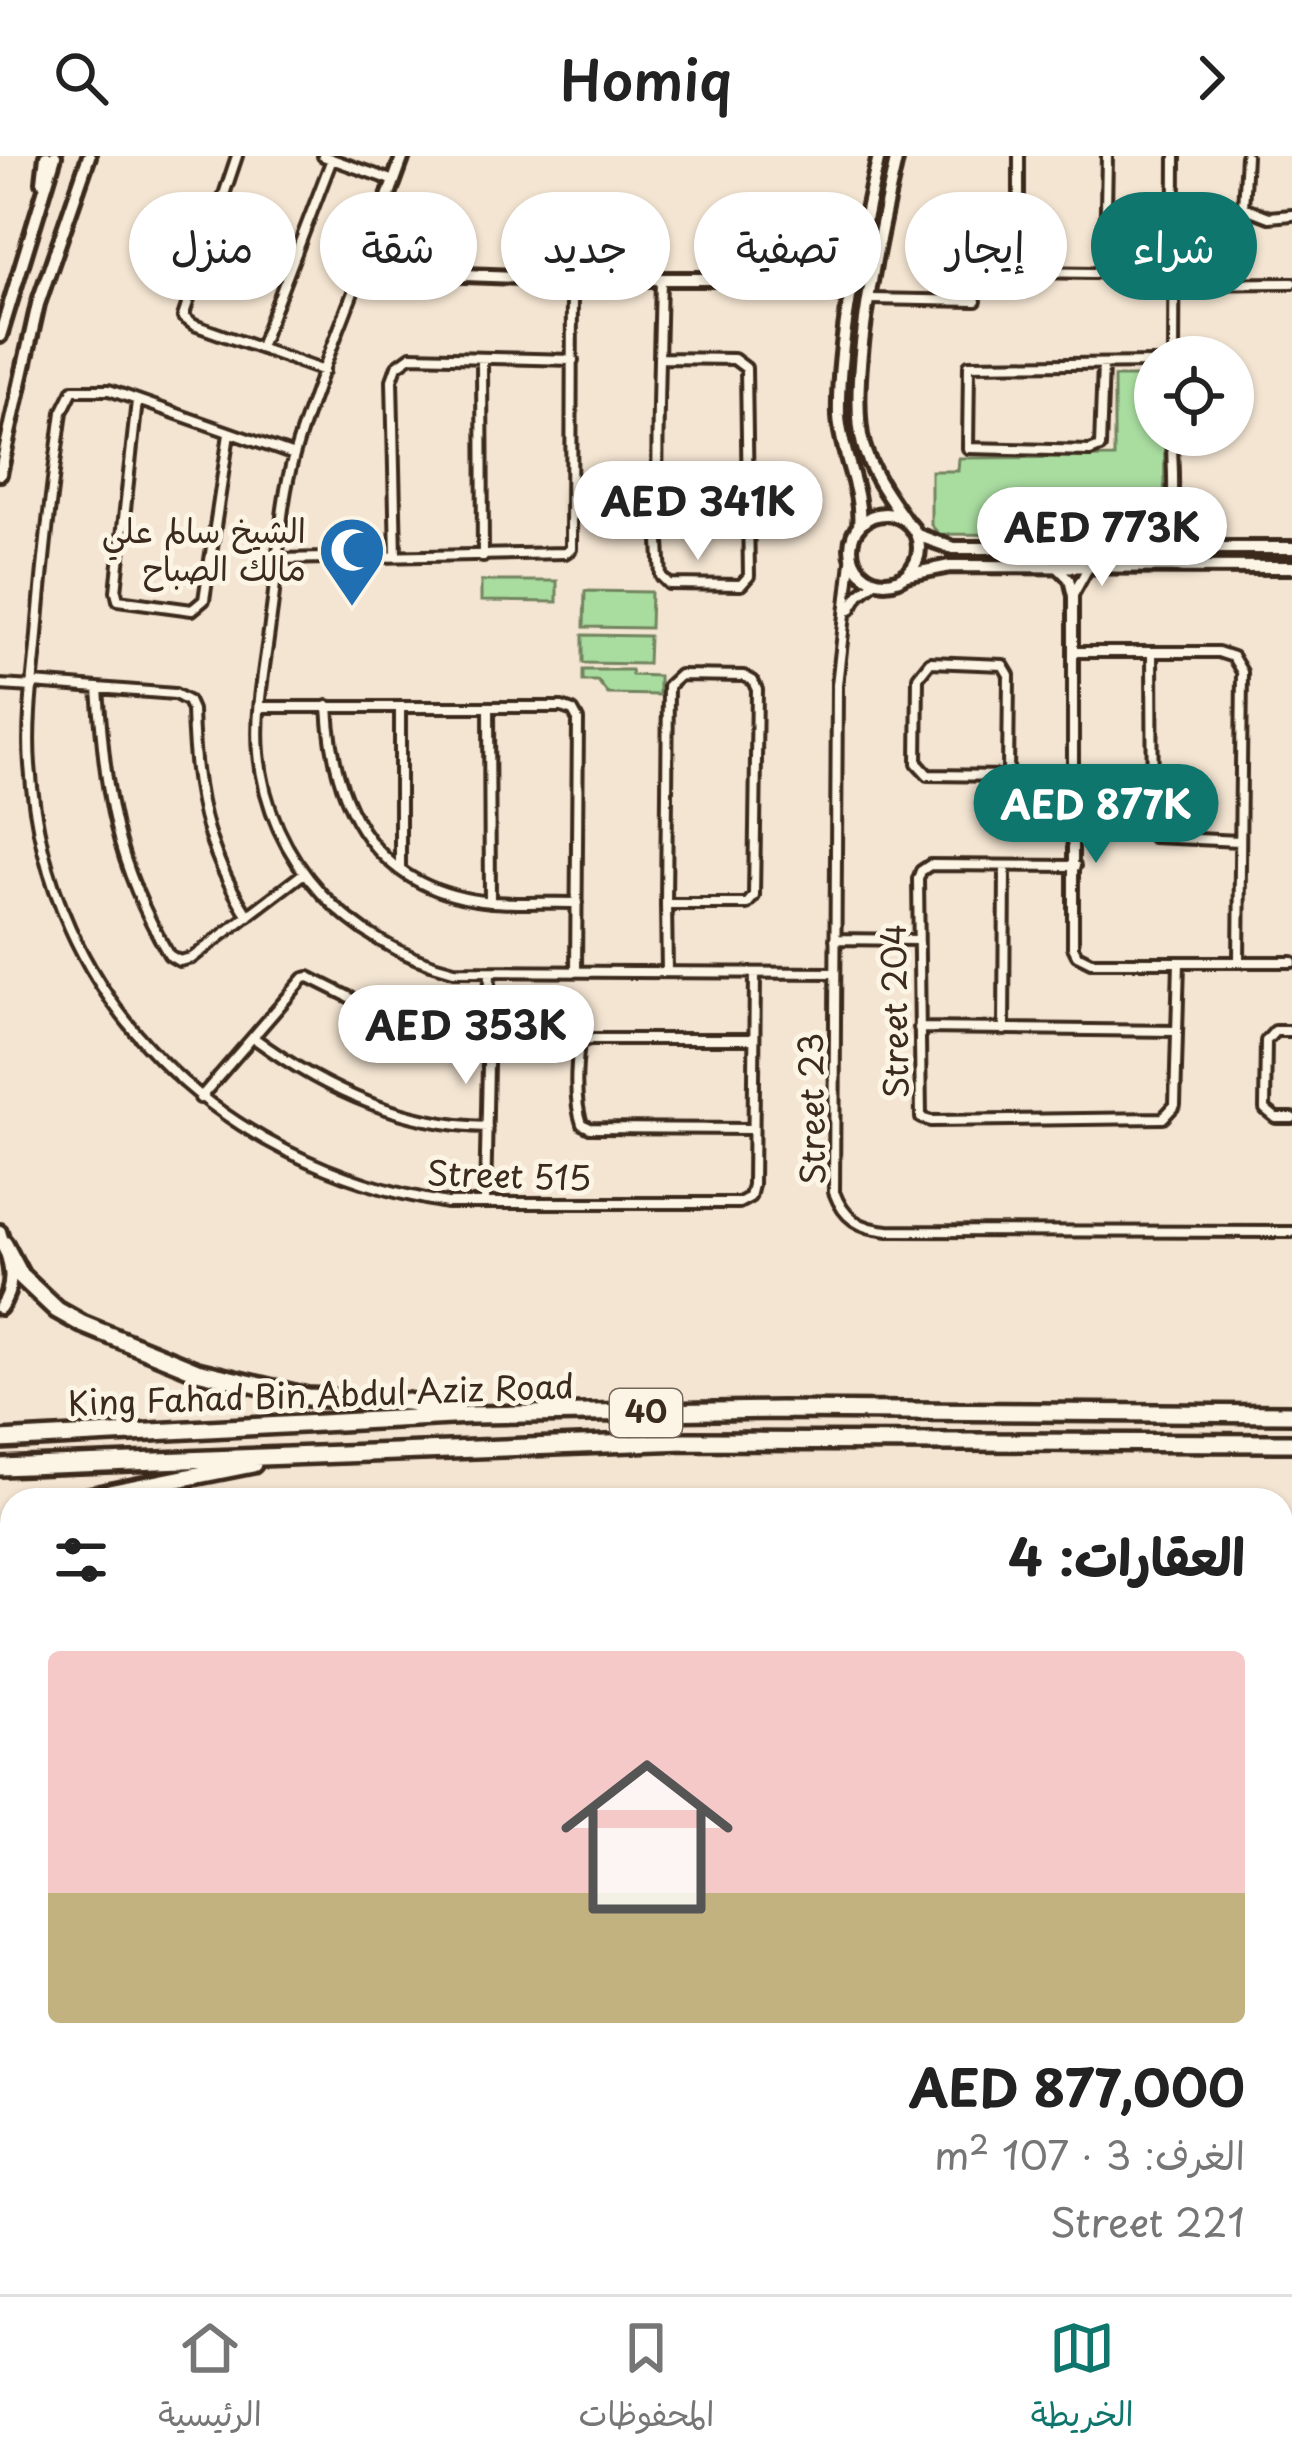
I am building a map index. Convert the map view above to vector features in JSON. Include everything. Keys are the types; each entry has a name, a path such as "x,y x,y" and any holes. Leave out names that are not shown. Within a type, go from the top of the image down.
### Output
{"highway":[{"path":"2,1238 30,1286 57,1310 197,1371 307,1397 407,1402 470,1415"},
{"name":"King Fahad Bin Abdul Aziz Road","path":"0,1440 470,1415 780,1410 1292,1414"},
{"name":"King Fahad Bin Abdul Aziz Road","path":"0,1467 685,1441 1292,1443"},
{"path":"134,1488 304,1454"}],"street":[{"path":"0,336 51,156"},
{"path":"0,474 38,304 89,156"},
{"path":"237,156 183,316 194,326 324,371"},
{"path":"390,192 403,156"},
{"path":"872,192 879,156"},
{"path":"881,241 897,156"},
{"path":"1019,156 1019,262 1030,272 1102,270 1106,262 1106,156"},
{"path":"1174,156 1174,192"},
{"path":"1246,156 1243,207 1269,217 1292,215"},
{"path":"260,346 328,158 394,181"},
{"path":"1257,283 1292,283"},
{"path":"881,299 976,301"},
{"path":"350,300 294,455 260,707 259,752 265,790 280,832 304,873 339,914 370,938 454,971 835,973"},
{"path":"279,559 483,557 571,549 572,300"},
{"path":"660,358 734,359 746,368 748,575 741,585 669,584 663,580 660,358 661,300"},
{"path":"848,300 851,304"},
{"path":"852,300 839,416 859,501 852,554 860,571 876,581 950,566 1292,568"},
{"path":"870,300 860,394 862,438 878,479 917,536 953,548 1292,548"},
{"path":"1174,300 1174,336"},
{"path":"396,556 392,380 397,366 410,356 573,360"},
{"path":"482,360 483,557"},
{"path":"1103,364 1100,447 1090,451 968,448 969,365 1134,363"},
{"name":"Street 515","path":"294,455 110,390 83,387 69,393 64,404 33,685 30,762 37,822 66,916 102,987 131,1028 200,1098 280,1150 337,1177 446,1203 739,1203 750,1197 753,1185 754,974"},
{"path":"137,401 118,600 192,610 203,600 229,434"},
{"path":"1152,548 1170,521 1172,456"},
{"path":"859,526 885,514 904,519"},
{"path":"1170,521 1188,548"},
{"path":"906,575 918,557 917,536"},
{"path":"1258,548 1262,557 1258,567"},
{"name":"Street 23","path":"852,554 837,685 834,1192 842,1213 862,1226 888,1231 1292,1232"},
{"path":"1056,566 1069,579 1073,596 1073,947 1082,960 1292,962"},
{"path":"1073,596 1090,566"},
{"name":"Street 23","path":"845,622 854,602 876,581"},
{"path":"1074,652 1218,652 1233,657 1242,671 1239,962"},
{"path":"1152,654 1153,837 1240,842"},
{"path":"1008,776 1009,675 1003,665 930,662 918,677 917,763 922,771 928,775 1076,779"},
{"path":"666,904 747,904 754,896 757,690 744,676 680,675 668,686 666,904 667,972"},
{"path":"0,685 175,694 188,701 198,802 248,916"},
{"path":"98,689 112,819 127,873 169,955 179,961 192,958 304,873"},
{"path":"328,706 334,771 344,799 375,847 400,871 458,896 490,902 577,902"},
{"path":"489,706 490,902"},
{"path":"260,707 562,706 573,711 578,720 576,970"},
{"path":"400,707 400,871"},
{"name":"Street 204","path":"1075,866 930,866 921,871 917,879 921,1118 1163,1118 1175,1105 1179,962"},
{"path":"1004,1030 1005,866"},
{"path":"835,939 917,940"},
{"path":"485,1202 490,972"},
{"path":"200,1098 309,976 395,1020 458,1036 488,1035"},
{"path":"919,1028 1177,1030"},
{"path":"1292,1031 1275,1031 1265,1041 1265,1108 1276,1118 1292,1118"},
{"path":"254,1038 335,1090 429,1121 488,1127"},
{"path":"752,1129 590,1128 578,1114 578,1055 579,1043 589,1039 754,1040"},
{"path":"0,1308 11,1284 2,1238"}],"green space":[{"path":"1114,377 1134,377 1134,456 1165,456 1164,524 1151,536 939,534 931,525 931,471 958,471 959,458 1114,457"},
{"path":"481,581 557,581 557,602 481,601"},
{"path":"585,591 651,592 650,628 584,627"},
{"path":"583,635 649,636 648,664 583,663"},
{"path":"583,670 631,670 632,675 659,676 659,695 608,694 598,681 583,681"}],"place":[{"name":"الشيخ سالم علي مالك الصباح","path":"352,609"}]}
